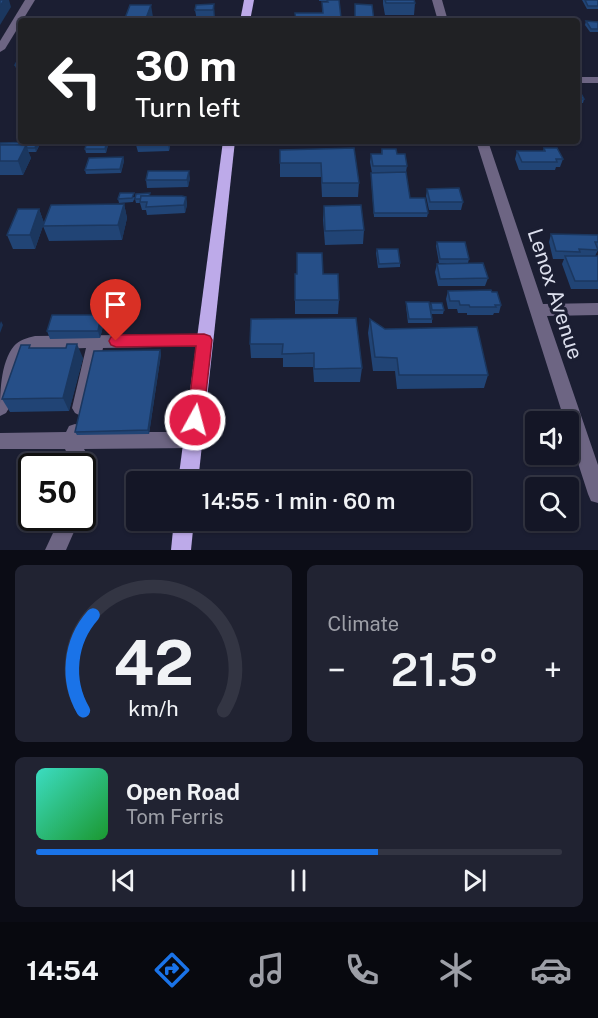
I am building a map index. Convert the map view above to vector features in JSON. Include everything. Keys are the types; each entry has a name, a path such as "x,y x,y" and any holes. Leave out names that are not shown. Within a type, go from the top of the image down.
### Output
{"main road":[{"path":"246,18 249,0"},
{"path":"189,471 229,144"},
{"path":"181,550 183,531"}],"street":[{"path":"19,18 30,0"},
{"path":"437,0 442,18"},
{"path":"0,49 18,20"},
{"path":"580,80 598,80"},
{"name":"Lenox Avenue","path":"483,144 598,494"},
{"path":"539,310 598,309"},
{"path":"0,408 19,351 35,342 204,340"},
{"path":"76,453 73,441 96,341"},
{"path":"0,441 193,440"},
{"path":"55,550 64,531"}],"building":[{"path":"327,0 339,0 341,18 296,18 295,13 323,13 322,2 328,2"},
{"path":"385,0 414,0 415,3 386,3"},
{"path":"585,0 598,0 598,6 588,6"},
{"path":"214,4 213,10 195,10 196,5"},
{"path":"355,4 372,5 374,18 355,18"},
{"path":"130,5 151,5 146,18 125,18"},
{"path":"38,17 72,17 72,18"},
{"path":"586,21 598,22 598,29 591,29"},
{"path":"0,143 36,144 35,148 27,148 26,145 0,145"},
{"path":"86,144 106,144 105,149 85,149"},
{"path":"0,145 26,145 18,161 0,161"},
{"path":"354,148 359,183 322,183 321,163 280,163 280,150"},
{"path":"544,148 557,148 563,159 556,159 557,162 522,162 517,151 545,151"},
{"path":"382,149 396,149 397,154 405,154 407,166 373,166 371,154 382,154"},
{"path":"123,157 120,169 85,170 89,158"},
{"path":"148,171 189,171 187,180 146,180"},
{"path":"406,172 410,198 425,198 428,213 374,213 371,173"},
{"path":"459,188 463,202 430,202 427,189"},
{"path":"120,193 134,193 132,198 118,199"},
{"path":"150,193 149,196 135,199 136,194"},
{"path":"141,196 186,197 184,205 146,207 147,202 140,202"},
{"path":"124,204 118,225 43,226 51,205"},
{"path":"361,205 364,230 325,231 324,206"},
{"path":"18,209 39,209 30,235 7,235"},
{"path":"551,234 598,235 598,242 595,242 598,250 556,251"},
{"path":"437,242 465,242 469,259 440,259"},
{"path":"377,249 398,249 400,263 379,264"},
{"path":"297,253 322,253 323,274 338,274 339,300 295,300"},
{"path":"565,256 598,256 598,281 575,281"},
{"path":"483,263 488,278 440,279 437,264"},
{"path":"491,290 497,292 501,305 470,307 460,305 459,301 450,301 448,291"},
{"path":"406,302 429,302 432,319 409,319"},
{"path":"431,303 442,303 444,310 432,310"},
{"path":"52,315 101,315 98,331 47,331"},
{"path":"356,318 362,368 314,369 314,353 282,354 283,344 250,344 251,319"},
{"path":"370,319 385,329 477,327 488,375 399,375 397,358 375,357"},
{"path":"67,344 77,344 63,398 2,399 21,345 30,345 29,348 66,348"},
{"path":"160,350 148,430 75,432 94,351"}],"route":[{"path":"116,341 204,340 195,420"}]}
